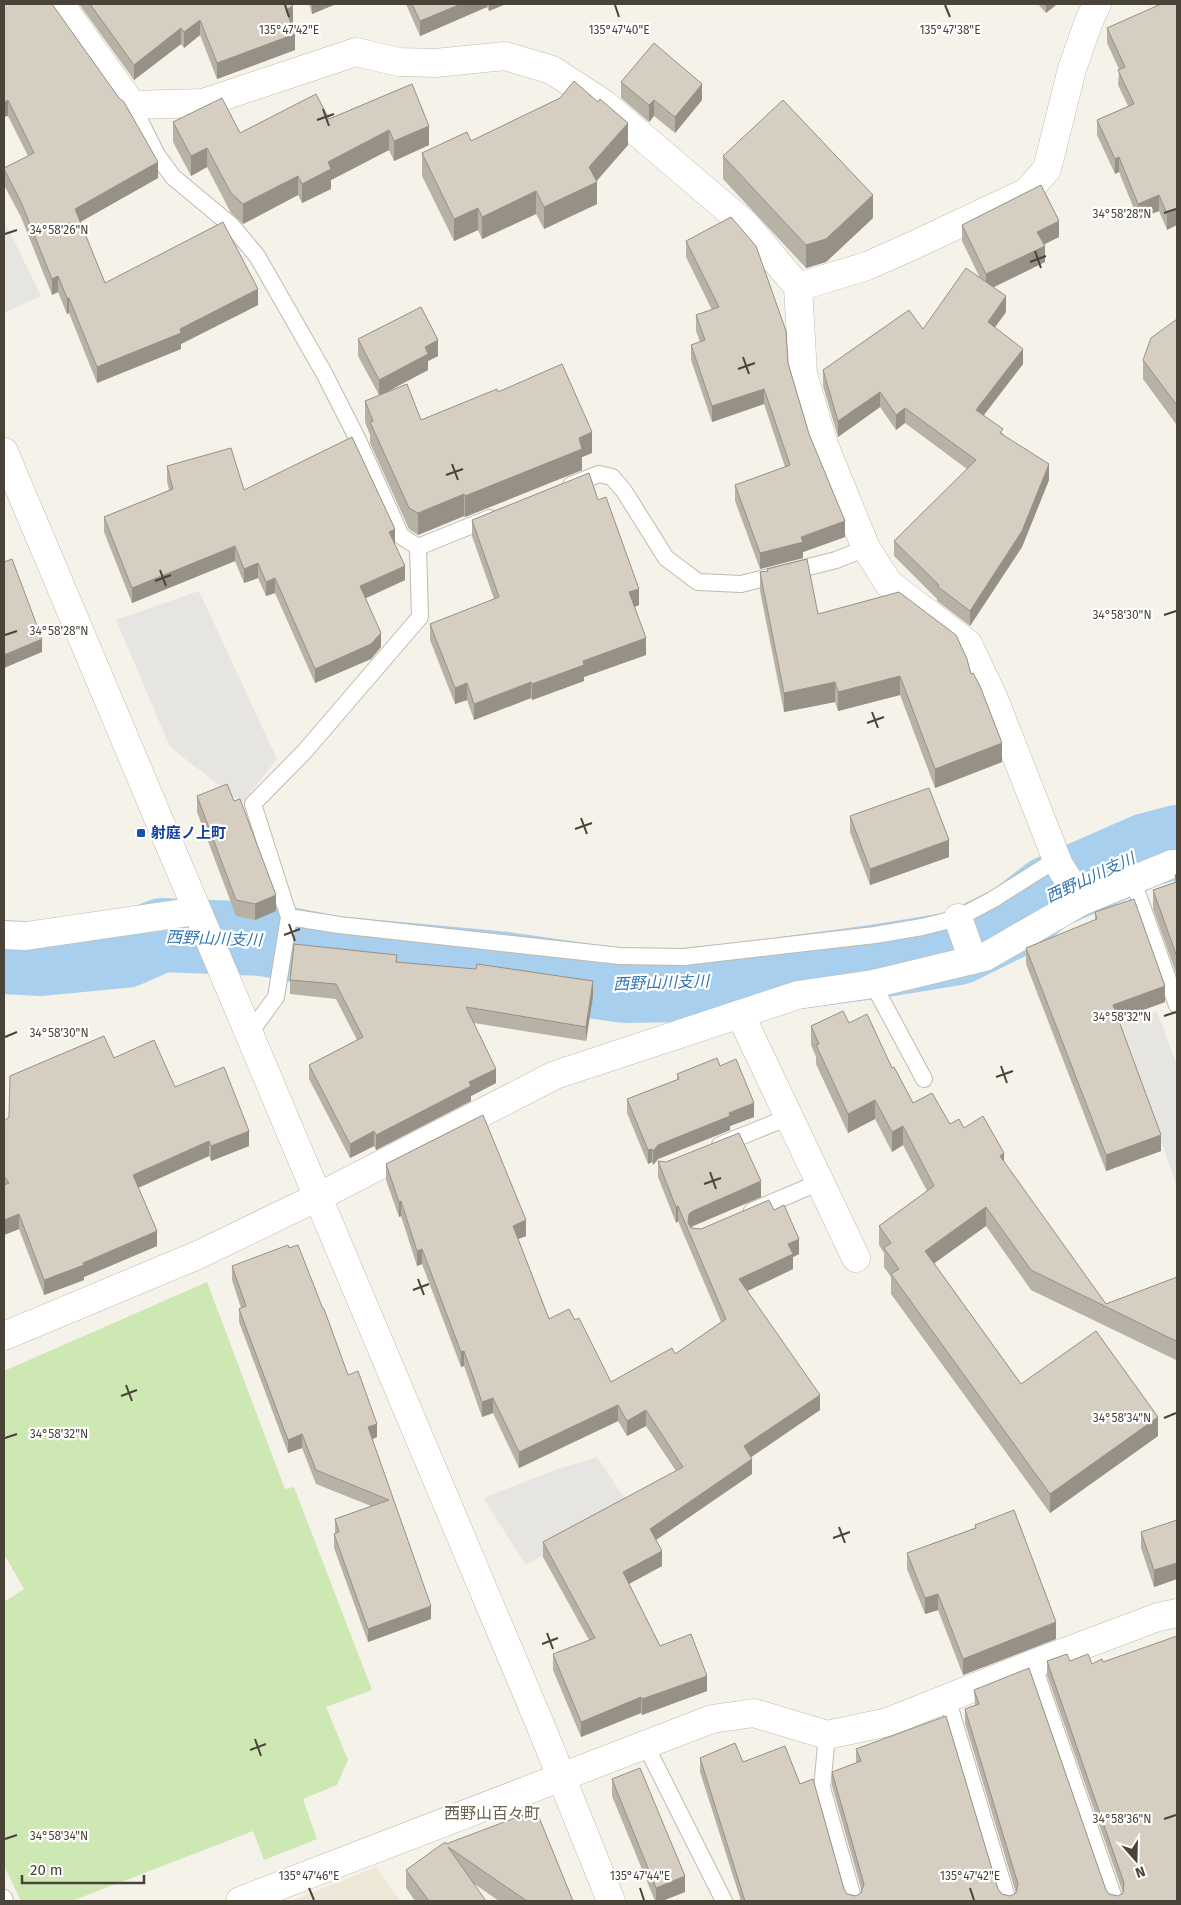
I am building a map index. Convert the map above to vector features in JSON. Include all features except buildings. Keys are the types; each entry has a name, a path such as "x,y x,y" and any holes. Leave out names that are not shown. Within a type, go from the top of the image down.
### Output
{"street":[{"path":"60,4 132,105 203,103 356,52 399,62 435,62 505,56 552,70 604,104 746,224 798,287 803,374 824,445 866,548 889,584 968,644 997,708 1057,859 1082,901"},
{"path":"798,287 867,266 1027,192 1047,169 1072,69 1097,4"},
{"path":"4,452 562,1777 611,1901"},
{"path":"4,1336 198,1255 318,1197 555,1075 798,995 873,984 985,957 1082,901 1172,864 1177,864"},
{"path":"958,918 973,959"},
{"path":"4,935 26,936 200,919"},
{"path":"740,1014 856,1258"},
{"path":"240,1901 712,1719 754,1714 827,1735 888,1722 1033,1664 1158,1617 1177,1613"}],"lane":[{"path":"132,105 157,155 173,177 232,226 257,256 324,373 357,438 401,536 418,547"},
{"path":"554,492 599,474 612,477 624,490 666,558 698,582 740,584 836,560 866,548"},
{"path":"418,547 508,510"},
{"path":"249,1034 276,997 288,922 252,804 305,751 420,617 418,547"},
{"path":"288,922 339,925 620,956 684,957 875,934 922,927 958,918 978,909 1057,859"},
{"path":"1133,881 1177,1005"},
{"path":"873,984 924,1079"},
{"path":"708,1150 789,1117"},
{"path":"741,1216 820,1182"},
{"path":"1033,1664 1115,1901"},
{"path":"947,1698 1008,1901"},
{"path":"827,1735 822,1788 854,1901"},
{"path":"645,1744 724,1901"}],"shaded area":[{"path":"4,220 41,296 4,313"},
{"path":"199,591 277,759 242,803 170,747 116,620"},
{"path":"1157,1011 1177,1065 1177,1187 1120,1023"},
{"path":"597,1457 629,1505 526,1565 483,1498 552,1471"},
{"path":"376,1867 400,1901 291,1901"}],"green space":[{"path":"207,1282 285,1489 294,1487 372,1690 326,1707 348,1760 337,1785 303,1799 317,1839 264,1860 253,1831 72,1901 21,1901 4,1866 4,1602 24,1589 4,1554 4,1371"}],"waterway":[{"name":"西野山川支川","path":"4,957 41,959 125,951 162,935 263,939 335,953 507,969 624,986 684,985 754,978 873,962 958,948 1013,921 1049,893 1147,850 1177,842"}],"place":[{"name":"射庭ノ上町","path":"141,833"}],"district":[{"name":"西野山百々町","path":"492,1813"}]}
